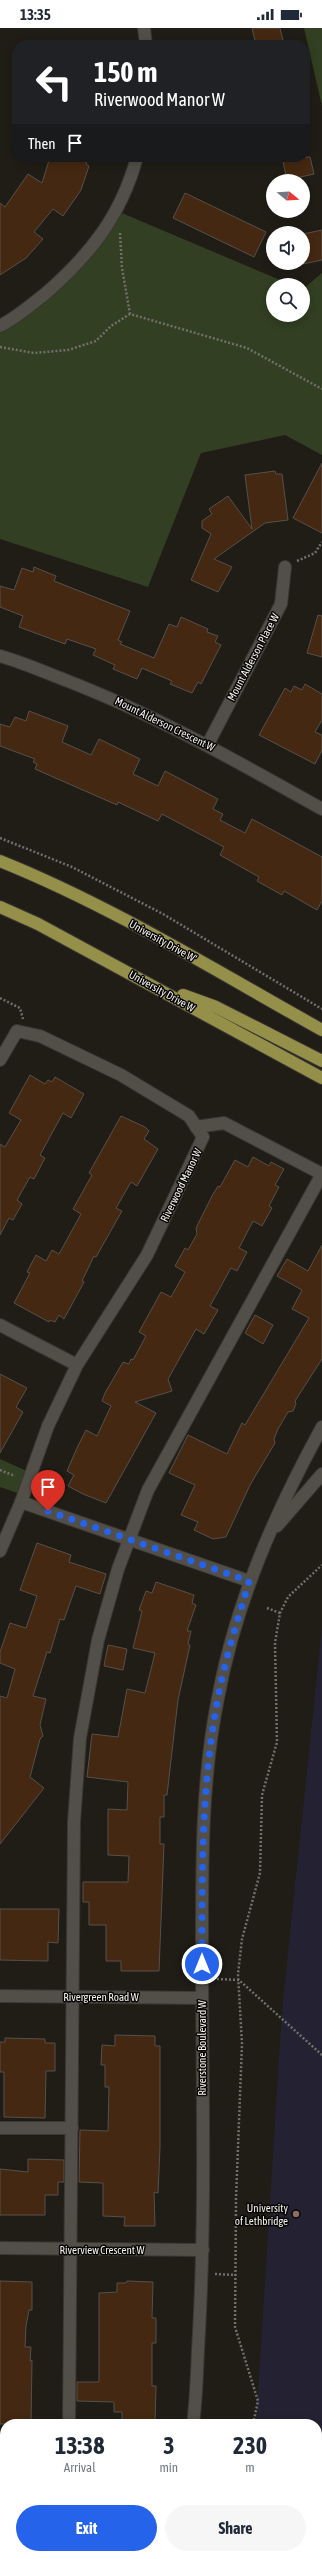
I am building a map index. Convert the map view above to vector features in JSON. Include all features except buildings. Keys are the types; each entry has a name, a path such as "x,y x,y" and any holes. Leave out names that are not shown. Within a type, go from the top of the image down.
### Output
{"main road":[{"name":"University Drive W'","path":"0,861 45,879 122,918 322,1030"},
{"name":"University Drive W","path":"0,907 38,924 322,1078"},
{"path":"144,981 216,1007 322,1061"},
{"path":"266,1048 322,1084"}],"street":[{"path":"144,28 145,40"},
{"path":"0,326 37,300 69,273 97,242 117,211 135,162"},
{"name":"Mount Alderson Place W","path":"208,744 281,604 285,567"},
{"name":"Mount Alderson Crescent W","path":"0,656 109,697 208,744 322,809"},
{"path":"0,1060 17,1031 26,1033"},
{"name":"Riverwood Manor W","path":"0,1551 21,1502 48,1426 77,1365 147,1256 203,1137 190,1116 121,1075 40,1036 26,1033"},
{"path":"69,2419 74,1822 80,1738 98,1640 118,1569 148,1490 322,1174 224,1123 196,1127"},
{"path":"0,1325 77,1365"},
{"name":"Riverstone Boulevard W","path":"193,2419 203,2250 202,1978 204,1818 209,1757 217,1699 230,1644 249,1581 294,1478 322,1427"},
{"name":"Riverstone Boulevard W","path":"268,1536 322,1474"},
{"path":"21,1502 249,1581"},
{"name":"Rivergreen Road W","path":"0,1996 202,1998"},
{"path":"0,2128 72,2128"},
{"name":"Riverview Crescent W","path":"0,2248 71,2250 203,2250"}],"path":[{"path":"117,211 122,268 130,314"},
{"path":"0,347 34,354 68,350 96,341 112,326 130,314 247,348 322,389"},
{"path":"285,567 315,553 322,542"},
{"path":"0,838 72,867 163,914 322,1009"},
{"path":"0,998 20,1008 26,1033"},
{"path":"254,2419 258,2401 236,2327 242,2044 238,1980 242,1939 260,1874 262,1795 277,1742 276,1643 280,1613 288,1596 322,1565"},
{"path":"267,1608 280,1613"},
{"path":"202,1978 238,1980 322,2055"},
{"path":"202,2274 236,2275"}],"shaded area":[{"name":"University of Lethbridge","path":"322,1627 322,2419 256,2419 282,2011"}],"green space":[{"path":"304,28 322,28 322,106 310,54 310,40 307,40"},
{"path":"117,211 275,278 266,278 266,322 310,322 310,283 322,273 322,455 285,435 201,453 148,587 0,539 0,326 37,300"},
{"path":"0,1459 31,1473 23,1495 0,1487"}],"place":[{"name":"University of Lethbridge","path":"296,2214"}],"route":[{"path":"48,1511 249,1581 230,1644 217,1699 209,1757 204,1818 202,1964"}]}
